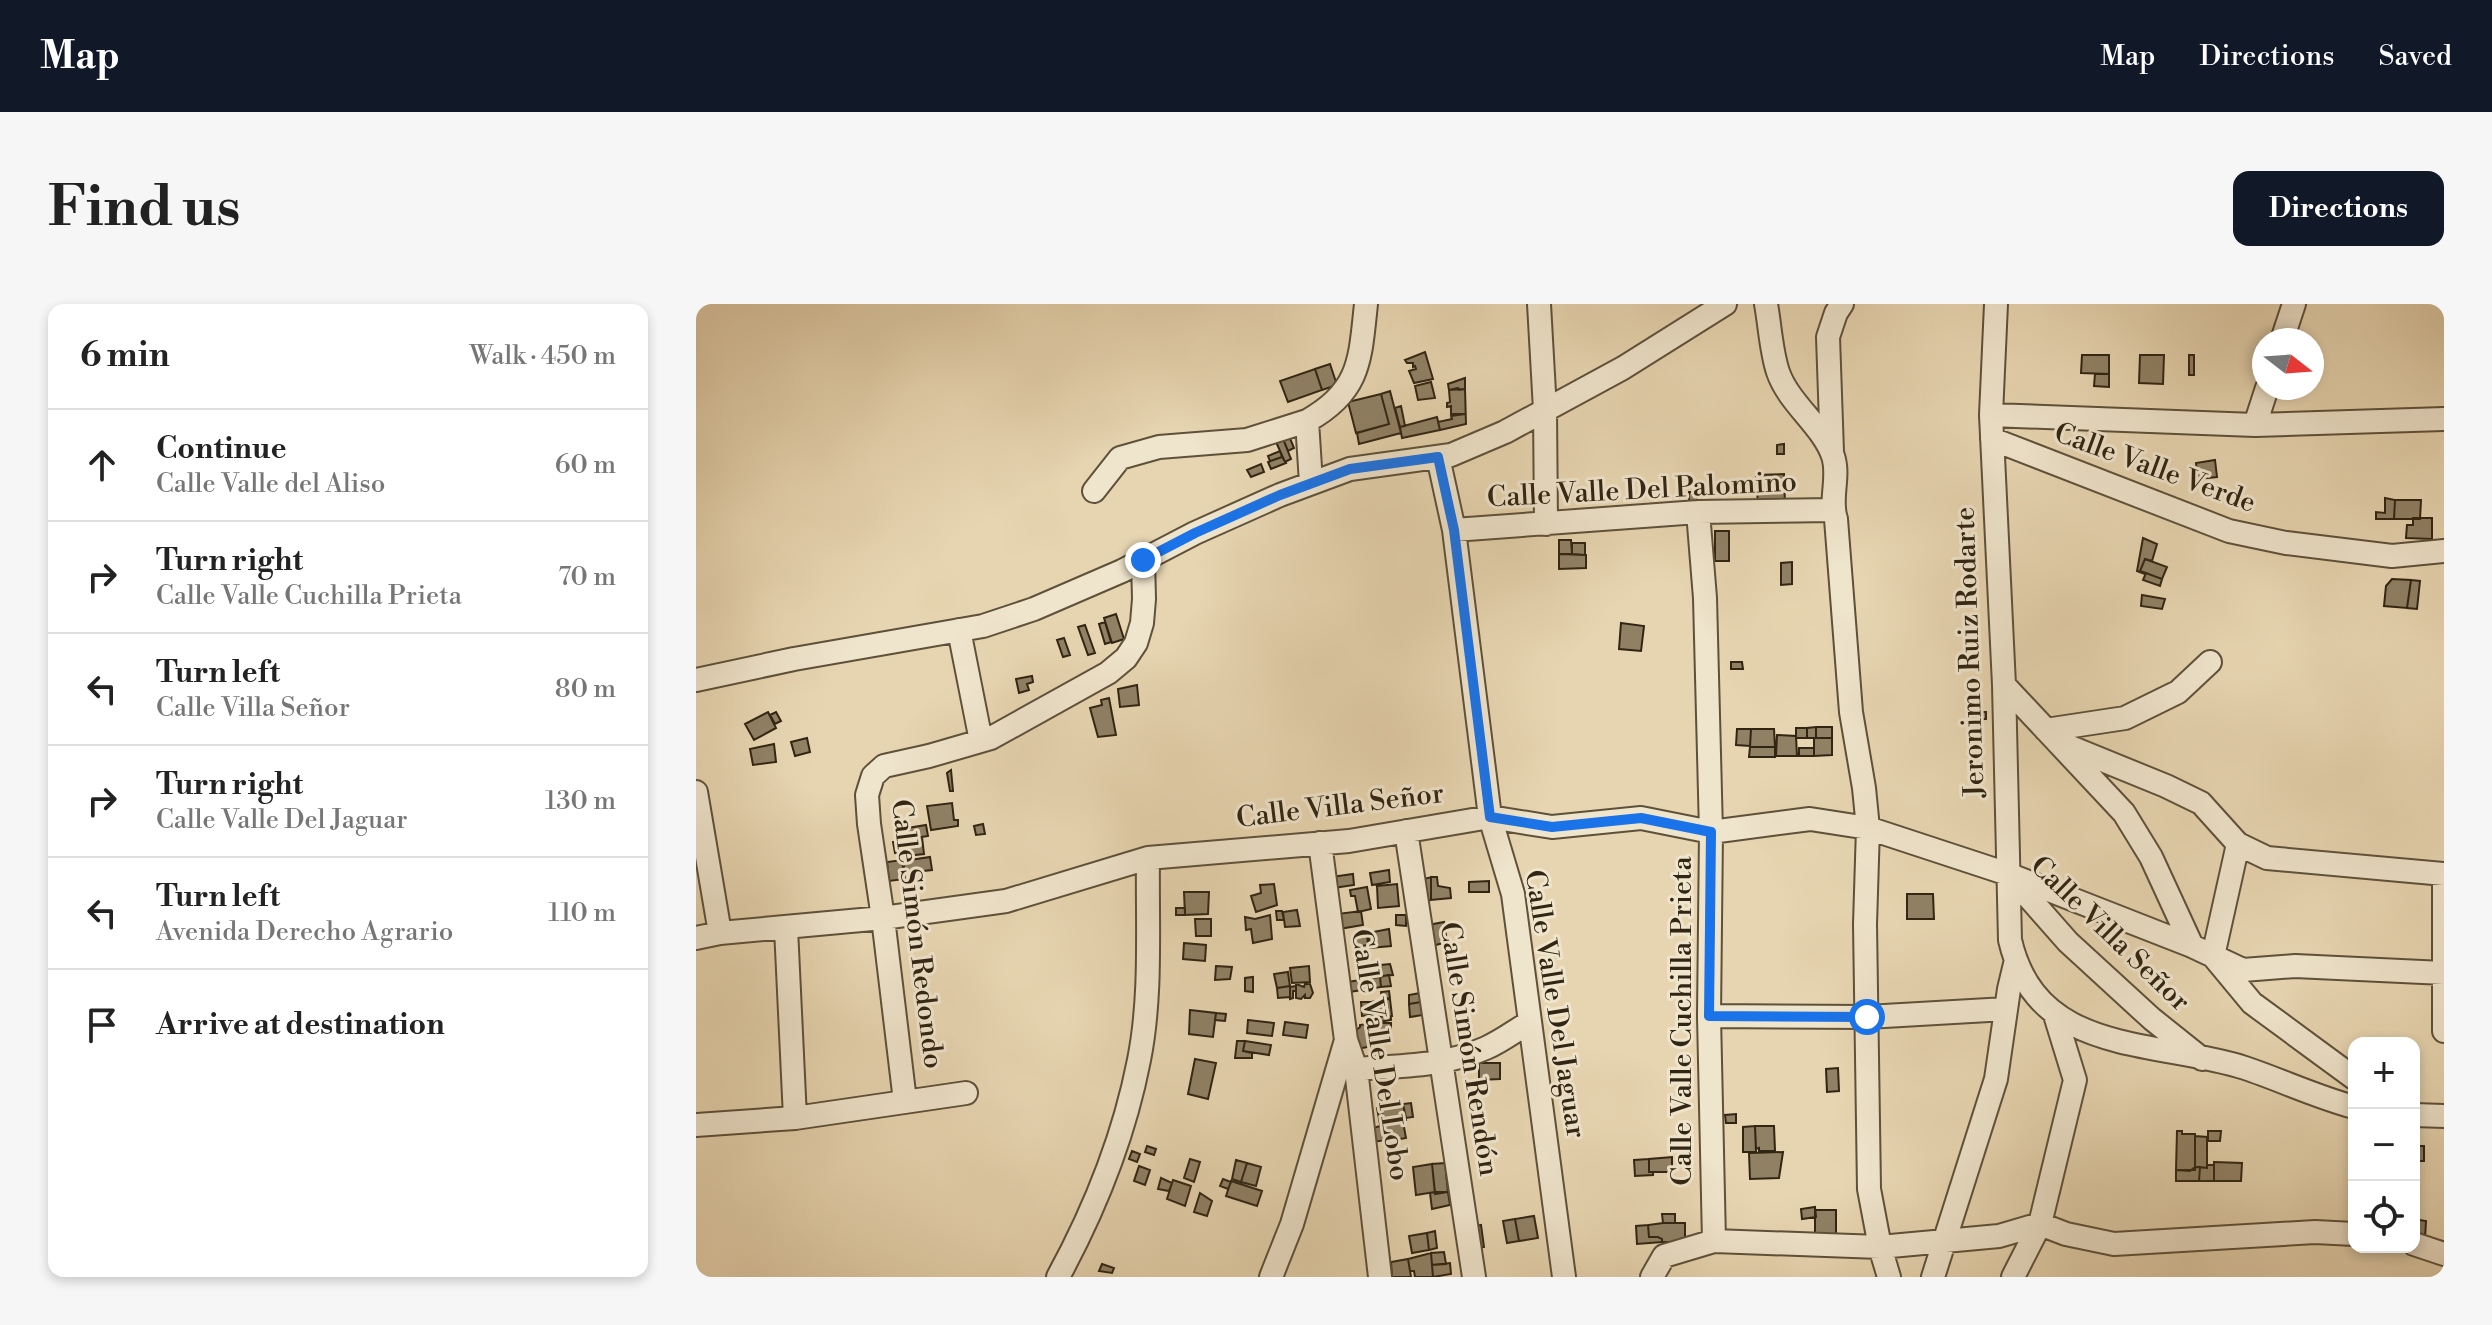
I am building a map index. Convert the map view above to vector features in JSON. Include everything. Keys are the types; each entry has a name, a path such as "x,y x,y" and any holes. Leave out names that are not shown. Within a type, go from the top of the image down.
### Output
{"street":[{"path":"1094,491 1120,458 1159,447 1247,440 1320,414 1348,386 1359,364 1366,304"},
{"path":"1539,304 1545,410 1546,524"},
{"path":"1766,304 1778,374 1832,452"},
{"path":"1842,304 1828,337 1832,452 1837,478 1833,510 1851,712 1868,828 1869,1189 1889,1277"},
{"name":"Jeronimo Ruiz Rodarte","path":"1996,304 1991,415 2004,685 2010,940 2015,964 2032,992"},
{"path":"2286,328 2294,304"},
{"path":"696,680 794,659 983,626 1034,609 1195,533 1311,483 1350,469 1451,455 1505,432 1623,368 1723,305"},
{"path":"2255,425 2263,400"},
{"path":"1991,415 2255,425 2444,419"},
{"path":"1307,421 1311,483"},
{"name":"Calle Valle Verde","path":"1992,439 2229,531 2286,543 2392,556 2444,551"},
{"name":"Calle Valle Del Jaguar","path":"1438,457 1454,530 1490,817 1513,894 1564,1277"},
{"name":"Calle Valle Del Palomino","path":"1454,530 1698,512 1833,510"},
{"name":"Calle Valle Cuchilla Prieta","path":"1698,512 1705,598 1711,832 1709,1016 1714,1241"},
{"name":"Calle Simón Redondo","path":"905,1101 869,824 867,795 873,776 884,766 991,738 1108,673 1126,658 1136,643 1142,623 1143,560"},
{"path":"959,630 981,741"},
{"path":"2052,736 2125,718 2178,692 2210,662"},
{"path":"2004,685 2124,813 2203,951 2252,1003 2348,1074"},
{"path":"2052,736 2201,803 2238,844 2267,858 2444,874"},
{"path":"696,792 720,933"},
{"name":"Calle Villa Señor","path":"696,938 1006,901 1148,858 1349,841 1490,817 1552,827 1641,818 1711,832 1810,819 1868,828 2008,874 2068,942 2152,1019 2202,1059"},
{"name":"Calle Simón Rendón","path":"1406,831 1474,1277"},
{"name":"Calle Valle Del Lobo","path":"1320,843 1346,1040 1356,1069 1380,1277"},
{"path":"2203,951 2238,844"},
{"path":"1058,1277 1086,1226 1101,1189 1140,1059 1145,1017 1148,858"},
{"path":"2008,874 2203,951 2243,970 2295,966 2443,973"},
{"path":"2444,883 2444,1031"},
{"path":"786,928 795,1118"},
{"path":"1933,1277 1996,1079 2015,964"},
{"name":"Calle Villa Señor","path":"2032,992 2055,1015 2079,1029 2126,1044 2243,1068 2348,1105"},
{"path":"1709,1016 1867,1017 2006,1009"},
{"path":"2013,1277 2040,1224 2075,1080 2055,1015"},
{"path":"1356,1069 1441,1061 1487,1048 1530,1022"},
{"path":"1271,1277 1292,1224 1346,1040"},
{"path":"696,1125 795,1118 966,1093"},
{"path":"2420,1115 2444,1116"},
{"path":"1652,1277 1664,1256 1714,1241 1880,1247 1999,1236 2040,1224 2066,1234 2114,1244 2315,1232 2348,1234"},
{"path":"2420,1246 2444,1254"}],"building":[{"path":"1425,352 1433,379 1414,383 1409,371 1416,369 1415,366 1405,360"},
{"path":"2082,355 2109,355 2109,374 2081,373"},
{"path":"2140,355 2164,355 2163,384 2139,383"},
{"path":"2189,355 2194,355 2194,375 2189,375"},
{"path":"1330,364 1337,385 1322,390 1315,369"},
{"path":"1315,369 1322,390 1288,402 1280,381"},
{"path":"2095,374 2109,374 2109,387 2094,386"},
{"path":"1465,378 1465,389 1449,390 1448,384"},
{"path":"1431,382 1435,398 1418,400 1415,386"},
{"path":"1465,389 1466,424 1440,430 1438,422 1465,414 1451,414 1451,406 1447,407 1449,390"},
{"path":"1390,391 1401,433 1359,444 1357,433 1389,424 1381,394"},
{"path":"1381,394 1389,424 1356,433 1348,402"},
{"path":"1401,406 1405,426 1400,427 1395,408"},
{"path":"1437,417 1440,430 1402,438 1400,427"},
{"path":"1289,436 1294,448 1288,451 1283,439"},
{"path":"1283,439 1291,459 1285,462 1276,442"},
{"path":"1784,444 1784,454 1777,454 1777,445"},
{"path":"1280,451 1282,457 1270,461 1268,456"},
{"path":"1282,457 1286,463 1271,469 1268,462"},
{"path":"2215,460 2217,477 2198,479 2196,463"},
{"path":"1261,464 1264,472 1251,477 1247,470"},
{"path":"1784,474 1785,504 1758,505 1756,475"},
{"path":"1689,492 1697,492 1697,501 1689,501"},
{"path":"2385,498 2395,500 2394,519 2376,519 2376,512 2385,513"},
{"path":"2395,500 2421,500 2420,519 2394,519"},
{"path":"2413,518 2432,518 2432,539 2406,538 2407,525 2413,525"},
{"path":"1715,531 1729,531 1729,561 1715,561"},
{"path":"2143,538 2157,544 2152,561 2145,559 2140,571 2145,574 2137,571"},
{"path":"1559,540 1571,540 1572,554 1559,554"},
{"path":"1572,543 1585,543 1585,555 1572,554"},
{"path":"1559,554 1586,555 1586,568 1559,569"},
{"path":"2145,559 2167,567 2162,579 2140,571"},
{"path":"1792,562 1792,584 1781,585 1781,563"},
{"path":"2146,573 2162,579 2160,586 2143,580"},
{"path":"2392,579 2411,580 2407,608 2384,606 2386,586"},
{"path":"2411,580 2420,581 2417,609 2407,608"},
{"path":"2142,595 2165,599 2162,609 2141,606"},
{"path":"1116,614 1124,639 1112,643 1104,618"},
{"path":"1105,622 1111,642 1105,644 1099,624"},
{"path":"1621,623 1644,626 1641,651 1619,649"},
{"path":"1085,625 1095,653 1088,655 1078,627"},
{"path":"1064,638 1070,655 1063,657 1057,640"},
{"path":"1731,662 1742,662 1743,669 1731,669"},
{"path":"1032,676 1033,682 1027,684 1029,690 1019,693 1016,679"},
{"path":"1137,685 1139,705 1120,707 1118,689"},
{"path":"1109,698 1116,735 1098,737 1090,708 1102,705 1101,700"},
{"path":"1967,705 1981,705 1986,719 1967,719"},
{"path":"768,712 776,728 754,740 745,724"},
{"path":"776,712 781,721 775,724 770,715"},
{"path":"1816,727 1816,738 1807,738 1807,728"},
{"path":"1816,727 1832,727 1832,738 1816,738"},
{"path":"1796,728 1807,728 1807,738 1796,738"},
{"path":"1737,729 1751,729 1750,746 1736,745"},
{"path":"1751,729 1774,729 1775,747 1750,747"},
{"path":"1777,735 1796,736 1797,756 1776,756"},
{"path":"807,738 810,752 795,756 791,742"},
{"path":"1814,738 1832,738 1832,755 1814,756"},
{"path":"774,744 776,762 753,765 750,749"},
{"path":"1750,747 1775,747 1775,757 1749,757"},
{"path":"1799,748 1814,748 1814,756 1799,756"},
{"path":"951,770 953,791 950,791 947,773"},
{"path":"952,803 958,826 931,830 927,806"},
{"path":"983,824 985,834 976,835 974,826"},
{"path":"926,825 928,836 903,840 901,829"},
{"path":"922,837 924,854 906,856 904,840"},
{"path":"904,840 905,851 895,853 893,842"},
{"path":"930,857 932,870 905,873 903,861"},
{"path":"902,860 905,879 889,881 887,862"},
{"path":"1389,870 1390,882 1372,885 1370,873"},
{"path":"1353,874 1354,885 1333,888 1331,877"},
{"path":"1431,877 1431,900 1421,901 1421,880"},
{"path":"1431,877 1437,877 1438,886 1450,888 1451,898 1431,900"},
{"path":"1489,881 1489,892 1469,892 1469,882"},
{"path":"1274,884 1277,905 1256,912 1251,896 1261,893 1260,885"},
{"path":"1397,884 1399,906 1378,908 1377,886"},
{"path":"1367,887 1371,909 1358,912 1355,896 1351,896 1350,890"},
{"path":"1184,892 1209,892 1208,914 1185,915"},
{"path":"1907,894 1933,894 1934,919 1907,919"},
{"path":"1176,908 1185,908 1185,915 1176,915"},
{"path":"1297,910 1300,926 1285,927 1283,912"},
{"path":"1276,911 1282,911 1284,920 1277,920"},
{"path":"1361,911 1363,925 1339,929 1337,914"},
{"path":"1270,915 1272,939 1253,943 1251,929 1246,930 1245,917 1255,919"},
{"path":"1396,915 1406,915 1406,926 1396,925"},
{"path":"1195,919 1211,919 1211,936 1196,936"},
{"path":"1444,922 1447,942 1432,946 1423,926"},
{"path":"1389,929 1391,946 1370,948 1368,933"},
{"path":"1367,934 1368,945 1356,947 1355,935"},
{"path":"1184,943 1206,945 1205,961 1183,959"},
{"path":"1390,964 1393,975 1382,976 1381,965"},
{"path":"1216,966 1232,967 1230,979 1215,980"},
{"path":"1309,966 1310,982 1292,983 1290,968"},
{"path":"1288,972 1290,986 1277,988 1274,974"},
{"path":"1389,975 1391,986 1381,987 1380,977"},
{"path":"1253,977 1253,992 1245,991 1245,978"},
{"path":"1380,977 1381,987 1349,992 1347,982"},
{"path":"1296,984 1304,987 1310,984 1313,993 1310,998 1305,998 1305,995 1301,999 1296,998"},
{"path":"1290,986 1290,997 1278,998 1277,988"},
{"path":"1296,986 1290,999 1290,987"},
{"path":"1389,991 1390,998 1382,999 1381,992"},
{"path":"1420,993 1421,1002 1409,1004 1409,995"},
{"path":"1390,999 1392,1016 1371,1017 1370,1002"},
{"path":"1361,1002 1370,1002 1371,1015 1362,1016"},
{"path":"1421,1002 1423,1015 1410,1017 1409,1004"},
{"path":"1190,1010 1216,1013 1213,1037 1189,1034"},
{"path":"1216,1013 1226,1014 1225,1021 1215,1020"},
{"path":"1391,1016 1391,1020 1373,1023 1369,1020 1368,1023 1367,1018"},
{"path":"1248,1020 1274,1023 1272,1036 1247,1033"},
{"path":"1285,1022 1308,1025 1306,1038 1283,1035"},
{"path":"1378,1022 1378,1045 1357,1049 1355,1031 1360,1025"},
{"path":"1380,1023 1391,1023 1391,1029 1380,1029"},
{"path":"1237,1041 1245,1041 1243,1051 1252,1053 1252,1058 1235,1058"},
{"path":"1245,1041 1271,1045 1269,1055 1243,1051"},
{"path":"1195,1059 1216,1063 1208,1099 1188,1094"},
{"path":"1479,1063 1500,1063 1500,1079 1479,1080"},
{"path":"1838,1068 1839,1091 1827,1092 1826,1069"},
{"path":"1411,1103 1413,1117 1406,1118 1403,1104"},
{"path":"1403,1104 1406,1120 1384,1125 1381,1107"},
{"path":"1381,1107 1384,1123 1380,1124 1377,1108"},
{"path":"1736,1114 1736,1123 1726,1123 1725,1115"},
{"path":"1403,1122 1406,1138 1388,1141 1385,1125"},
{"path":"1385,1125 1388,1140 1371,1142 1368,1129"},
{"path":"1755,1126 1756,1152 1743,1152 1743,1127"},
{"path":"1755,1126 1774,1126 1775,1151 1756,1149"},
{"path":"2177,1131 2195,1134 2195,1170 2176,1170"},
{"path":"2208,1131 2221,1131 2220,1141 2208,1141"},
{"path":"2195,1136 2207,1137 2207,1168 2195,1167"},
{"path":"1147,1146 1156,1149 1154,1155 1145,1152"},
{"path":"2420,1146 2424,1146 2424,1161 2420,1161"},
{"path":"1132,1151 1140,1154 1137,1162 1129,1159"},
{"path":"1783,1152 1779,1178 1750,1179 1749,1153"},
{"path":"1672,1157 1672,1172 1649,1172 1649,1159"},
{"path":"1190,1159 1200,1162 1194,1182 1184,1178"},
{"path":"1649,1159 1649,1172 1653,1175 1635,1176 1634,1160"},
{"path":"1236,1160 1247,1163 1241,1182 1232,1179"},
{"path":"2214,1162 2242,1163 2241,1181 2214,1181"},
{"path":"1247,1163 1261,1167 1256,1186 1241,1182"},
{"path":"1445,1163 1448,1192 1435,1194 1432,1164"},
{"path":"1432,1164 1435,1192 1416,1195 1413,1167"},
{"path":"2207,1165 2214,1165 2214,1181 2199,1181 2200,1167 2207,1168"},
{"path":"1139,1166 1150,1170 1145,1185 1134,1181"},
{"path":"2200,1167 2199,1181 2176,1181 2176,1170 2190,1171"},
{"path":"1161,1178 1172,1183 1169,1191 1158,1189"},
{"path":"1223,1179 1231,1182 1228,1189 1220,1186"},
{"path":"1173,1180 1191,1186 1185,1206 1167,1199"},
{"path":"1231,1181 1262,1191 1257,1206 1226,1196"},
{"path":"1448,1192 1450,1205 1432,1209 1430,1193"},
{"path":"1200,1193 1212,1201 1207,1216 1194,1212"},
{"path":"1815,1207 1816,1217 1802,1219 1801,1209"},
{"path":"1815,1210 1836,1210 1836,1236 1815,1236"},
{"path":"1662,1214 1675,1214 1675,1223 1663,1223"},
{"path":"1534,1216 1538,1238 1519,1241 1515,1219"},
{"path":"1515,1219 1519,1241 1507,1243 1503,1221"},
{"path":"2420,1220 2426,1221 2425,1238 2420,1237"},
{"path":"1685,1223 1685,1242 1662,1242 1658,1237 1649,1237 1648,1225"},
{"path":"1481,1225 1484,1247 1469,1250 1465,1228"},
{"path":"1648,1225 1649,1237 1658,1237 1662,1242 1637,1244 1636,1226"},
{"path":"1435,1231 1437,1248 1429,1250 1427,1233"},
{"path":"1427,1233 1429,1250 1412,1253 1409,1236"},
{"path":"1444,1252 1446,1264 1432,1265 1431,1253"},
{"path":"1431,1253 1433,1277 1415,1277 1414,1271 1410,1271 1408,1259"},
{"path":"1408,1259 1411,1277 1392,1277 1391,1262"},
{"path":"1450,1263 1451,1274 1433,1277 1432,1265"},
{"path":"1102,1264 1114,1268 1112,1273 1099,1271"}],"route":[{"path":"1143,560 1280,495 1350,469 1438,457 1454,530 1490,817 1552,827 1641,818 1711,832 1709,1016 1867,1017"}]}
